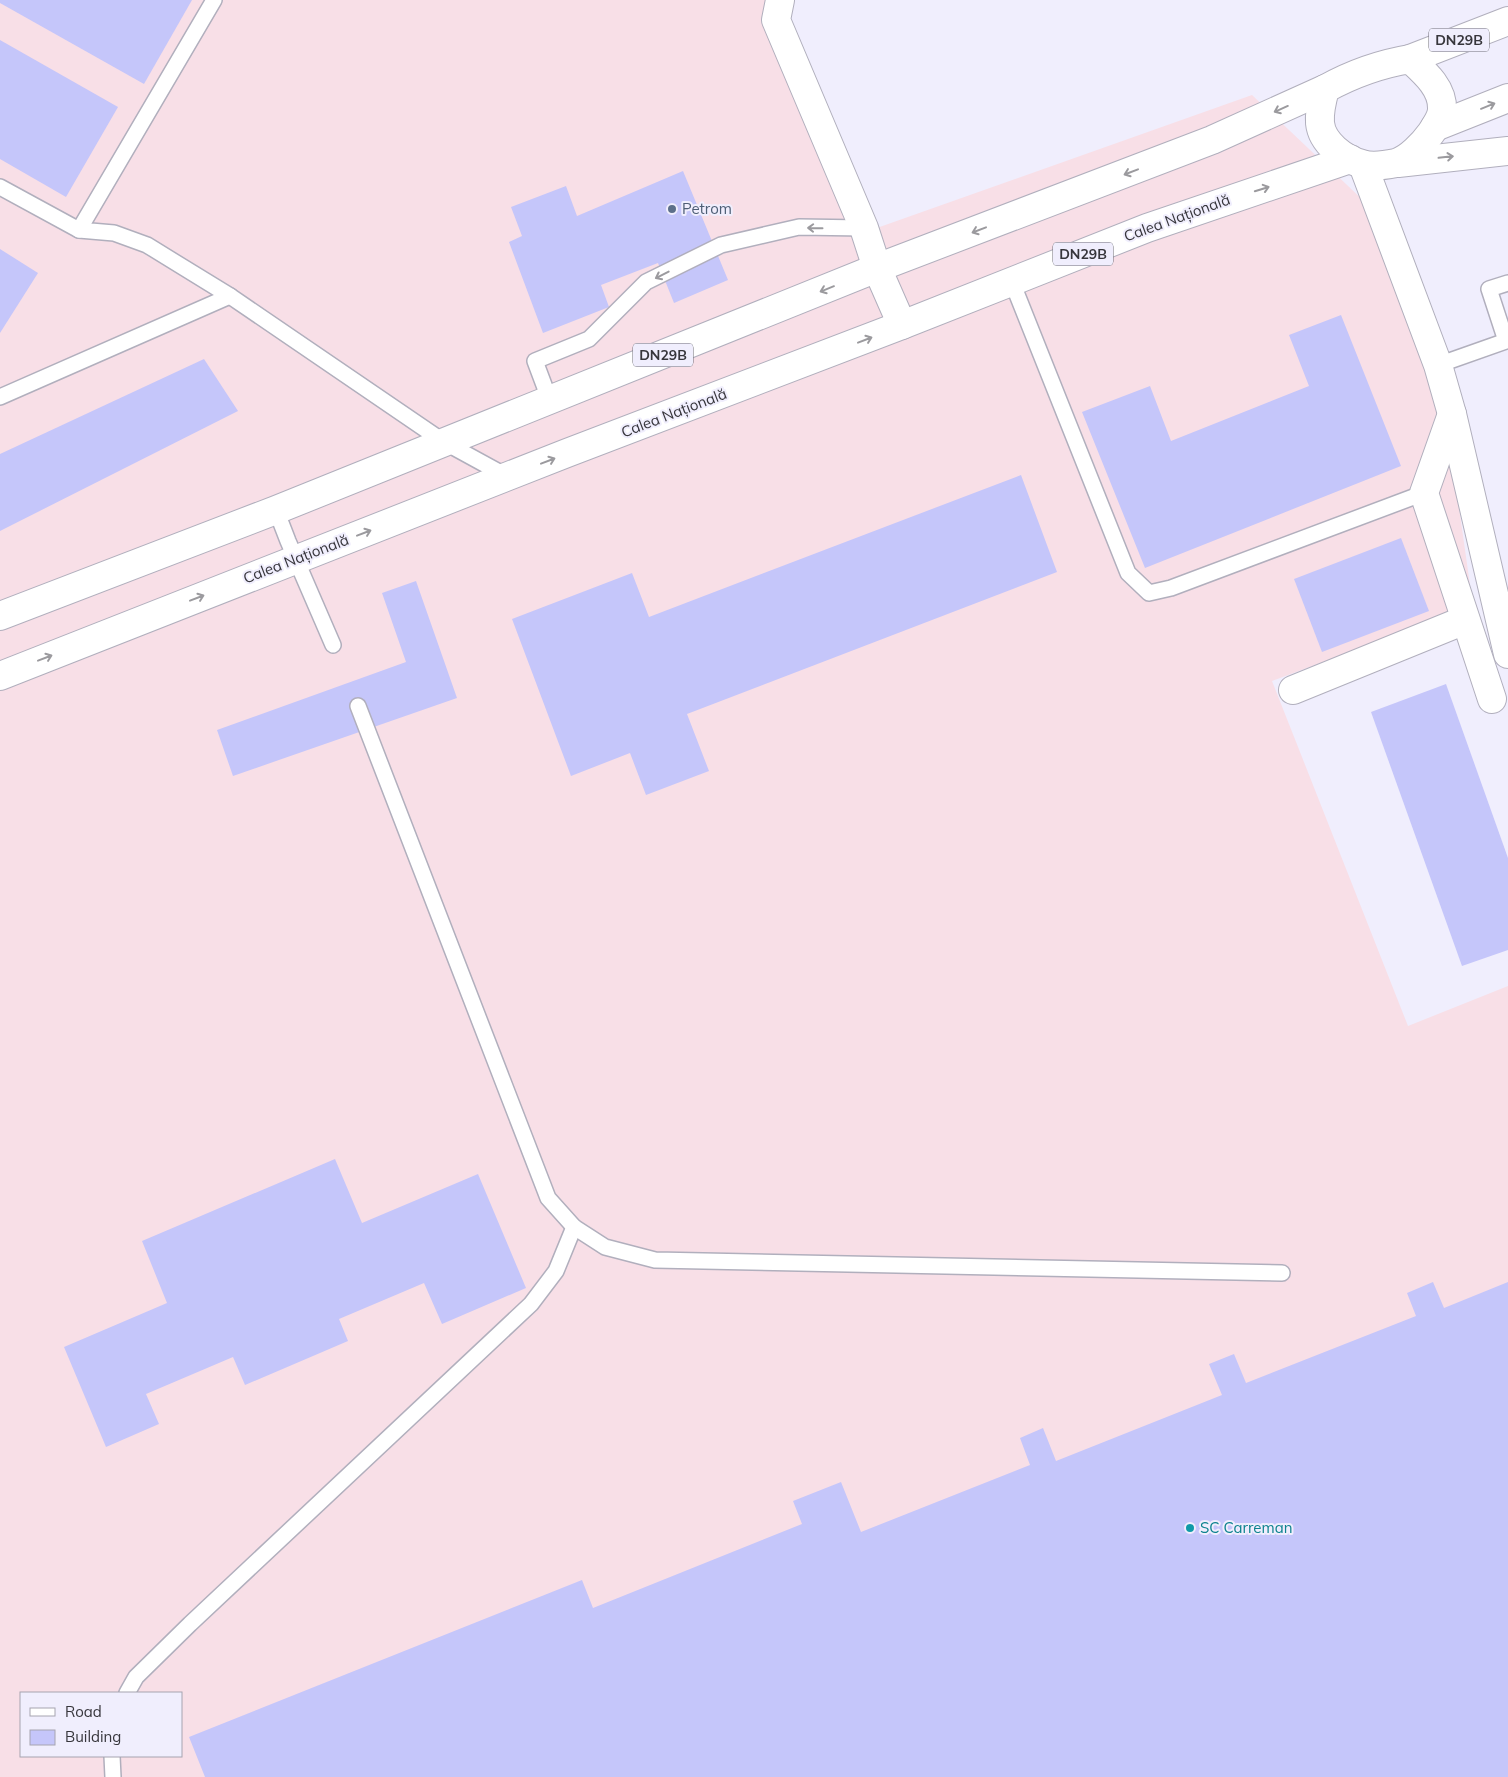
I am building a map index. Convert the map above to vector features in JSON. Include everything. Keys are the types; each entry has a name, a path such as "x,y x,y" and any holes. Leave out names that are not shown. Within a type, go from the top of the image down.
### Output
{"main road":[{"path":"780,0 776,20 864,228 877,268 902,326"},
{"name":"DN29B","path":"0,616 276,510 877,268 1212,140 1355,74 1386,63 1410,59 1508,21"},
{"name":"DN29B","path":"1357,162 1378,165 1398,162 1415,151 1435,127 1442,110 1440,97 1431,79 1410,59"},
{"path":"1325,89 1321,106 1320,124 1325,138 1337,152 1357,162 1438,364 1452,414 1508,654"},
{"name":"DN29B","path":"1435,127 1508,98"},
{"path":"1398,162 1508,151"},
{"name":"Calea Națională","path":"0,676 296,559 902,326 1147,228 1357,162"},
{"path":"1452,414 1424,493 1492,699"},
{"path":"1293,690 1465,620"}],"lane":[{"path":"79,230 214,0"},
{"path":"0,187 79,230 114,233 147,245 230,296 444,442 508,477"},
{"path":"550,401 535,361 589,339 646,282 721,245 799,227 864,228"},
{"path":"1012,282 1128,573 1149,593 1171,588 1424,493"},
{"path":"1438,364 1507,343 1488,289 1508,283"},
{"path":"0,397 230,296"},
{"path":"276,510 333,645"},
{"path":"358,706 548,1198 574,1227 605,1247 655,1260 1282,1273"},
{"path":"128,1692 136,1677 190,1624 531,1304 556,1271 574,1227"},
{"path":"112,1757 113,1777"}],"shaded area":[{"path":"0,0 782,0 874,229 1252,95 1385,221 1437,353 1473,606 1272,681 1408,1026 1508,986 1508,1777 0,1777"}],"building":[{"path":"0,0 192,0 144,84 0,3"},
{"path":"0,40 118,107 66,197 0,159"},
{"path":"683,171 728,280 674,303 658,263 601,285 609,307 543,333 509,242 522,236 511,207 566,186 577,216"},
{"path":"0,249 38,273 0,333"},
{"path":"1341,315 1401,466 1145,568 1082,412 1150,386 1171,441 1309,386 1289,335"},
{"path":"204,359 238,411 0,531 0,454"},
{"path":"1021,475 1057,572 687,714 709,771 646,795 630,753 571,776 512,619 632,573 649,617"},
{"path":"1401,538 1429,611 1322,652 1294,579"},
{"path":"416,581 457,698 233,776 217,730 406,662 382,593"},
{"path":"1446,684 1508,858 1508,950 1462,966 1371,712"},
{"path":"335,1159 362,1223 478,1174 526,1288 442,1324 424,1283 339,1319 348,1341 245,1385 233,1357 146,1394 159,1424 106,1447 64,1347 167,1303 142,1241"},
{"name":"SC Carreman","path":"1433,1282 1444,1308 1508,1282 1508,1777 205,1777 189,1737 582,1580 593,1608 802,1524 793,1501 841,1482 861,1532 1030,1465 1020,1438 1043,1428 1056,1461 1222,1395 1209,1364 1234,1354 1246,1383 1416,1316 1407,1293"}],"place":[{"name":"Petrom","path":"672,209"},
{"name":"SC Carreman","path":"1190,1528"}]}
